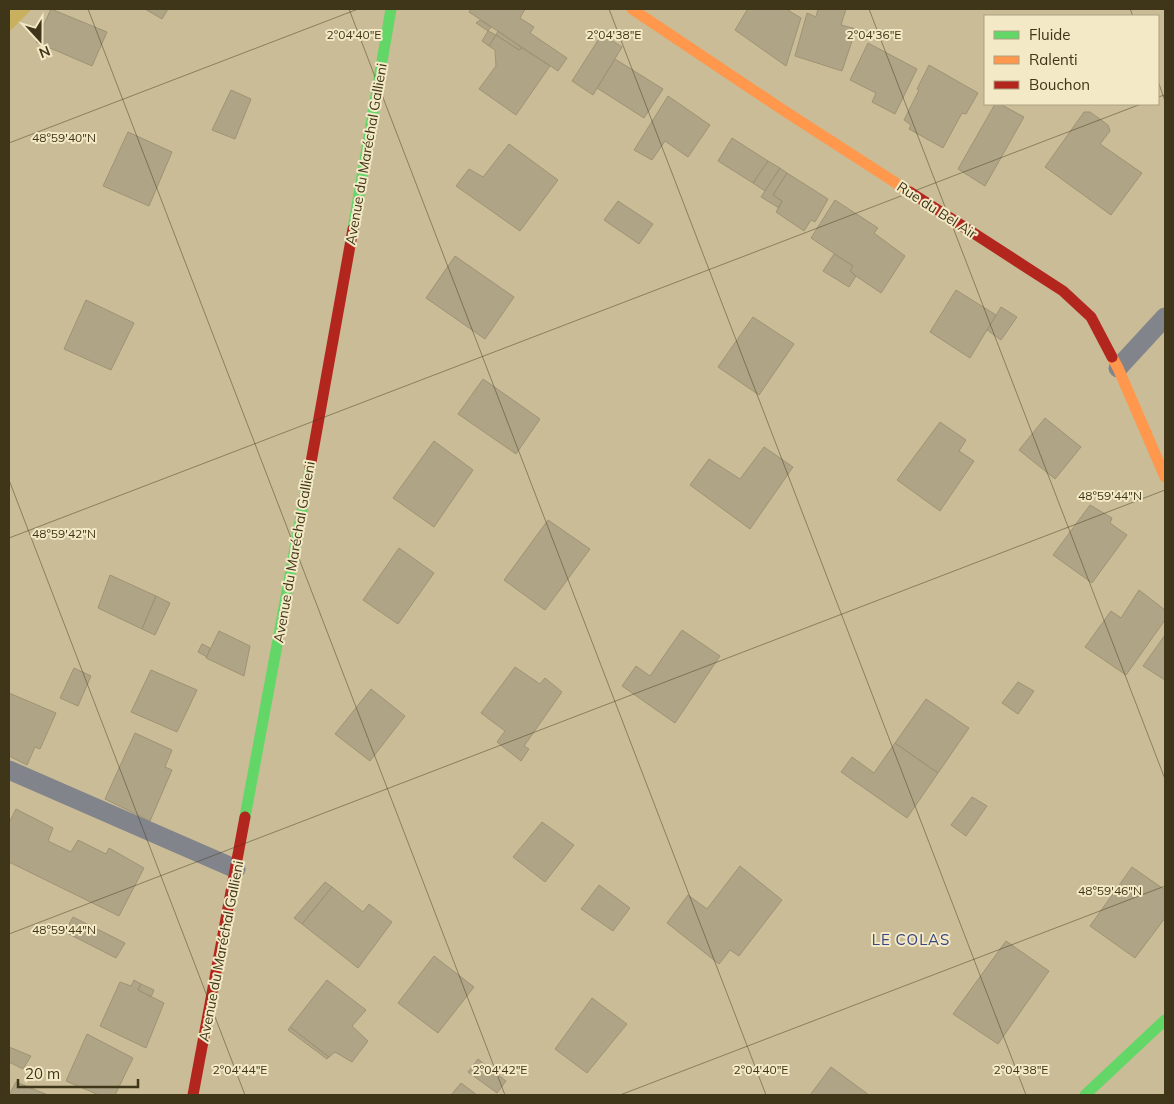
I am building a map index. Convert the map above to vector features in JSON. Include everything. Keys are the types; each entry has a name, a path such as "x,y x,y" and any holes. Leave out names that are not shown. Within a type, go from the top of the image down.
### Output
{"street":[{"name":"Avenue du Maréchal Gallieni","path":"193,1095 362,180 391,9"},
{"name":"Rue du Bel Air","path":"632,9 791,116 1063,291 1091,317 1118,368 1165,477"},
{"path":"1085,1095 1165,1020"}],"lane":[{"path":"1118,368 1165,317"},
{"path":"9,770 236,869"}],"shaded area":[{"path":"9,9 32,9 9,32"}],"building":[{"path":"51,9 107,32 92,66 36,42"},
{"path":"145,9 168,9 162,19"},
{"path":"471,9 525,9 520,18 534,27 530,33 567,58 558,71 469,12"},
{"path":"746,9 786,9 801,18 786,66 735,30"},
{"path":"818,9 846,9 841,25 856,29 842,71 795,56 807,13 816,17"},
{"path":"480,20 491,27 488,31 476,23"},
{"path":"488,31 496,35 489,46 482,41"},
{"path":"498,31 522,48 519,50 496,35"},
{"path":"602,34 622,47 593,95 572,81"},
{"path":"496,35 519,50 522,48 550,66 516,115 479,89 496,66 495,50 489,46"},
{"path":"868,43 917,69 895,114 872,102 876,93 850,80"},
{"path":"615,59 663,89 644,118 597,88"},
{"path":"929,65 978,93 966,114 962,113 943,148 909,129 911,125 904,120"},
{"path":"231,90 251,99 235,139 212,130"},
{"path":"668,96 710,125 688,157 665,141 652,160 634,150"},
{"path":"994,105 1002,105 1024,117 985,186 958,169"},
{"path":"1084,112 1090,112 1108,125 1110,131 1100,144 1142,173 1111,215 1045,167"},
{"path":"128,132 172,152 149,206 103,186"},
{"path":"732,138 768,161 753,183 718,161"},
{"path":"509,144 558,180 520,231 456,186 469,169 483,177"},
{"path":"768,161 780,168 765,191 753,183"},
{"path":"780,168 787,173 773,195 782,201 779,208 761,197"},
{"path":"787,173 828,199 815,222 811,220 804,231 776,212 782,201 773,195"},
{"path":"835,200 878,228 874,233 905,256 881,293 850,271 853,266 811,238"},
{"path":"618,201 653,224 639,244 604,220"},
{"path":"834,254 853,266 850,271 856,276 849,287 823,271"},
{"path":"455,256 514,297 485,339 426,298"},
{"path":"956,290 996,315 970,358 930,332"},
{"path":"86,300 134,323 111,370 64,349"},
{"path":"1001,307 1017,317 1001,340 987,330"},
{"path":"753,317 794,344 759,395 718,367"},
{"path":"483,379 540,419 516,454 458,414"},
{"path":"1045,418 1081,447 1055,479 1019,450"},
{"path":"940,422 966,440 959,451 974,461 940,511 897,480"},
{"path":"434,441 473,470 434,527 393,498"},
{"path":"764,447 793,467 750,529 690,485 709,459 740,479"},
{"path":"1090,505 1112,518 1110,523 1127,535 1092,583 1053,555"},
{"path":"548,520 590,549 545,610 504,580"},
{"path":"399,548 434,573 398,624 363,600"},
{"path":"110,575 156,596 142,629 98,608"},
{"path":"1139,590 1165,610 1165,620 1126,675 1085,647 1111,611 1121,618"},
{"path":"156,596 170,603 155,635 142,629"},
{"path":"682,630 720,656 675,723 622,686 636,666 650,676"},
{"path":"219,631 250,646 244,676 206,658"},
{"path":"1165,635 1165,680 1143,666"},
{"path":"202,644 210,648 207,657 198,652"},
{"path":"515,667 540,684 545,678 562,692 524,746 529,749 521,761 497,742 505,731 481,713"},
{"path":"74,668 91,676 78,706 60,698"},
{"path":"151,670 197,690 177,732 131,712"},
{"path":"1018,682 1034,691 1018,714 1002,703"},
{"path":"371,689 405,716 370,761 335,734"},
{"path":"9,693 56,713 40,749 35,747 27,765 9,756"},
{"path":"926,699 969,728 938,773 895,743"},
{"path":"135,733 172,750 165,767 172,770 150,821 105,799"},
{"path":"895,743 938,773 907,818 841,772 852,757 874,773"},
{"path":"972,797 987,806 966,836 951,825"},
{"path":"16,809 53,828 48,841 71,852 78,840 106,854 109,848 144,868 119,916 9,862 9,823"},
{"path":"542,822 574,845 545,882 513,857"},
{"path":"740,866 782,900 739,956 730,950 719,964 667,923 688,895 707,909"},
{"path":"1132,867 1165,890 1165,918 1135,958 1090,926"},
{"path":"325,882 332,887 302,924 294,918"},
{"path":"599,885 630,908 613,931 581,909"},
{"path":"332,887 363,912 369,904 392,922 358,968 302,924"},
{"path":"73,917 125,943 116,958 65,932"},
{"path":"1006,941 1049,971 998,1044 953,1014"},
{"path":"434,956 474,987 438,1033 398,1003"},
{"path":"134,980 141,984 138,990 164,1003 146,1048 100,1026 120,982 131,986"},
{"path":"327,980 366,1010 352,1026 368,1041 352,1062 335,1052 329,1057 290,1027"},
{"path":"141,984 154,990 151,997 138,990"},
{"path":"592,998 627,1024 587,1073 555,1049"},
{"path":"290,1027 329,1057 327,1059 288,1030"},
{"path":"87,1034 133,1058 115,1095 99,1095 66,1081"},
{"path":"9,1047 31,1056 23,1069 9,1062"},
{"path":"478,1059 506,1081 497,1093 468,1072"},
{"path":"831,1067 869,1095 810,1095"},
{"path":"16,1082 48,1095 9,1095"},
{"path":"461,1083 477,1095 451,1095"}],"traffic: fast":[{"path":"353,229 391,9"},
{"path":"245,817 310,468"},
{"path":"1085,1095 1165,1020"}],"traffic: slow":[{"path":"632,9 910,192"},
{"path":"1112,357 1165,477"}],"traffic: jam":[{"path":"910,192 1063,291 1091,317 1112,357"},
{"path":"310,468 353,229"},
{"path":"193,1095 245,817"}],"district":[{"name":"LE COLAS","path":"911,939"}]}
